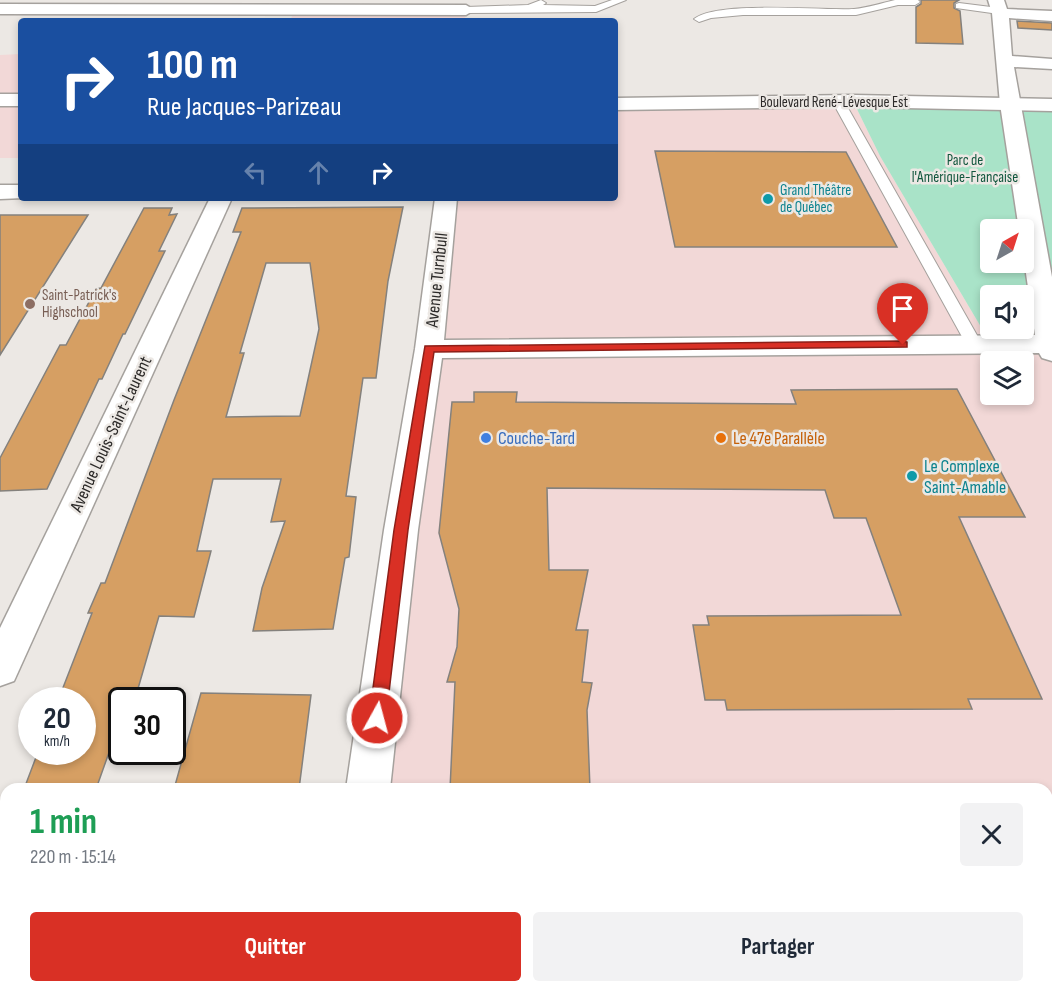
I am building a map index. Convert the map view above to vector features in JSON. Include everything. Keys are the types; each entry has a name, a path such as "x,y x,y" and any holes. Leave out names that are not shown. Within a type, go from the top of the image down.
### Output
{"street":[{"path":"429,349 974,344 1052,346 1010,104 999,8 1052,16"},
{"path":"0,9 465,10"},
{"path":"1004,61 1052,64"},
{"path":"0,100 18,100"},
{"name":"Boulevard René-Lévesque Est","path":"618,104 838,101 1052,105"},
{"path":"0,192 18,192"},
{"name":"Avenue Louis-Saint-Laurent","path":"0,669 220,201"},
{"name":"Avenue Turnbull","path":"369,783 401,530 429,349 446,201"}],"lane":[{"path":"529,8 549,0"},
{"path":"465,10 596,9 621,0"},
{"path":"699,19 710,15 743,12 856,12 898,2 915,2"},
{"path":"959,6 999,8"},
{"path":"515,8 515,18"},
{"path":"838,101 974,344"}],"shaded area":[{"path":"466,10 465,18 291,18 294,11"},
{"path":"18,54 18,158 0,158 0,55"},
{"path":"853,101 880,156 980,325 980,339 988,339 991,344 1052,344 1052,783 364,783 446,201 618,201 618,102"}],"green space":[{"name":"Parc de l'Amérique-Française","path":"853,101 1052,105 1052,344 991,344 988,339 1034,339 1034,285 980,285 980,325 880,156"}],"building":[{"path":"921,0 959,0 954,3 954,8 960,11 963,44 916,43 916,7 921,4"},
{"path":"1017,21 1052,23 1052,30 1018,28"},
{"name":"Grand Théâtre de Québec","path":"655,151 846,152 897,247 675,247"},
{"path":"403,207 388,281 376,378 363,378 346,496 356,497 349,557 345,558 333,629 253,631 262,588 285,521 271,522 281,479 213,479 197,551 211,551 194,617 159,616 138,687 108,687 108,755 98,783 26,783 33,765 96,765 96,687 63,687 92,613 88,613 101,583 105,583 241,232 233,232 242,208","holes":["266,263 310,263 319,329 300,416 226,417 244,353 240,353"]},
{"path":"144,208 172,208 169,215 177,214 159,251 165,251 102,379 99,379 47,489 0,491 0,458 60,345 66,345 96,289 101,288"},
{"path":"0,215 88,215 0,355"},
{"path":"957,389 1025,517 959,517 1042,699 968,699 972,709 727,710 725,700 705,700 693,625 709,625 707,616 901,615 866,518 834,518 825,490 547,488 549,570 588,570 576,630 588,630 582,682 592,683 587,710 590,783 450,783 455,682 447,682 457,647 459,609 439,533 452,402 474,402 474,392 517,392 516,402 796,404 791,390"},
{"path":"201,693 311,695 300,783 176,783 181,765 186,765 186,746"}],"place":[{"name":"Grand Théâtre de Québec","path":"768,199"},
{"name":"Saint-Patrick's Highschool","path":"30,304"},
{"name":"Couche-Tard","path":"486,438"},
{"name":"Le 47e Parallèle","path":"721,438"},
{"name":"Le Complexe Saint-Amable","path":"912,476"}],"route":[{"path":"377,718 401,530 429,349 903,345"}]}
